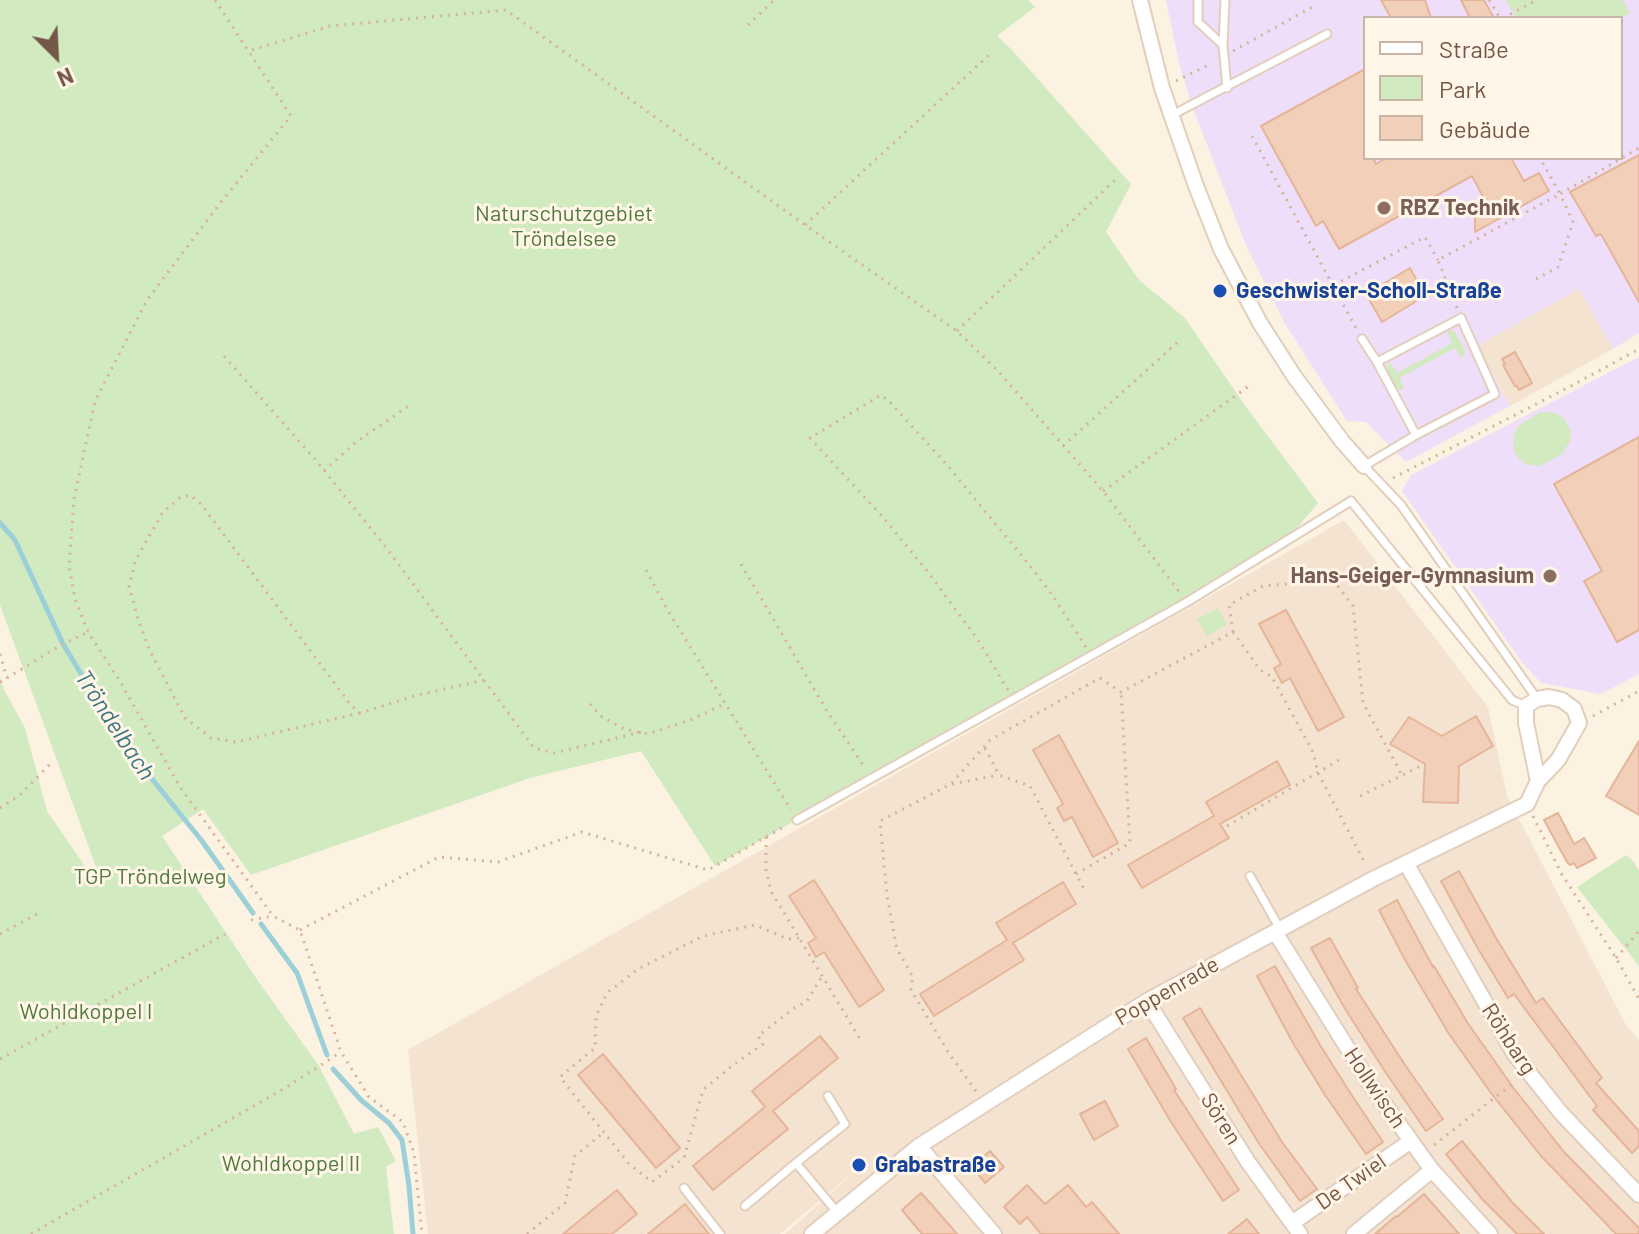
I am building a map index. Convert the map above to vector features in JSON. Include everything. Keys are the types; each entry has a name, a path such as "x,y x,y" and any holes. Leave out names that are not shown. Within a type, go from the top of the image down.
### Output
{"street":[{"path":"1140,0 1162,88 1221,249 1260,323 1294,376 1364,466"},
{"path":"1527,804 1538,781 1558,760 1579,723 1574,709 1562,700 1549,697 1531,703 1526,723 1538,781"},
{"name":"Poppenrade","path":"812,1234 919,1146 1147,1001 1373,879 1527,804"},
{"name":"Röhbarg","path":"1406,863 1515,1055 1561,1113 1639,1195"},
{"name":"Hollwisch","path":"1277,930 1368,1081 1432,1170 1490,1234"},
{"name":"Sören","path":"1147,1001 1248,1162 1296,1229"},
{"name":"De Twiel","path":"1296,1229 1411,1141"},
{"path":"919,1146 994,1234"},
{"name":"De Twiel","path":"1354,1234 1432,1170"}],"lane":[{"path":"1198,0 1198,22 1223,45"},
{"path":"1225,0 1223,45 1227,88"},
{"path":"1172,115 1327,34"},
{"path":"1377,362 1461,318 1495,394 1364,466 1401,505 1531,703"},
{"path":"1362,339 1416,435"},
{"path":"797,820 1187,602 1351,501 1512,700 1531,703"},
{"path":"1250,876 1277,930"},
{"path":"745,1206 845,1124 828,1096"},
{"path":"796,1163 837,1212"},
{"path":"684,1188 720,1234"}],"path":[{"path":"215,0 291,116 147,300 95,401 74,499 69,566 75,599 88,632 180,787 273,916 300,930 341,1052 369,1097 403,1122 414,1153 422,1234"},
{"path":"748,25 774,0"},
{"path":"1506,16 1537,0"},
{"path":"1162,88 1314,6"},
{"path":"250,51 330,26 506,10 957,331 998,371 1103,491 1187,602"},
{"path":"805,225 990,54"},
{"path":"1252,136 1362,339"},
{"path":"1536,279 1558,267 1573,222 1541,160"},
{"path":"1438,260 1618,160"},
{"path":"957,331 1116,179"},
{"path":"1333,285 1425,237 1438,260 1461,318"},
{"path":"1063,446 1180,340"},
{"path":"1381,484 1639,349"},
{"path":"224,356 388,550 534,748 554,753 642,732"},
{"path":"1103,491 1249,386"},
{"path":"1014,700 978,640 928,572 810,438 881,395 888,400 947,465 1027,562 1092,656"},
{"path":"324,471 356,442 410,405"},
{"path":"360,713 350,704 201,504 190,495 181,497 163,512 136,559 129,586 149,649 185,718 211,738 236,742 360,713 418,695 484,680"},
{"path":"741,564 827,711 871,778"},
{"path":"300,930 439,857 498,862 582,832 708,870 797,820 646,570"},
{"path":"1373,879 1318,773 1313,752 1272,677 1260,670 1233,632 1229,605 1263,586 1333,580 1353,606 1363,703 1402,775"},
{"path":"0,682 88,632"},
{"path":"1121,692 1233,632"},
{"path":"0,654 7,678"},
{"path":"951,784 990,740 1100,678 1121,692"},
{"path":"1579,723 1639,691"},
{"path":"1076,874 1130,843 1121,692"},
{"path":"590,704 601,716 624,729 648,734 693,719 726,703"},
{"path":"984,747 999,775"},
{"path":"1227,826 1339,760"},
{"path":"0,808 20,795 50,764"},
{"path":"1360,796 1425,764"},
{"path":"985,1104 950,1055 911,990 913,977 897,949 887,896 880,821 951,784 999,775 1030,786 1086,893"},
{"path":"1527,804 1561,873 1639,999"},
{"path":"766,836 766,870 771,891 860,1039"},
{"path":"0,934 41,912"},
{"path":"251,920 273,916"},
{"path":"799,938 788,939 755,925 703,936 638,969 607,993 596,1016 595,1048 560,1077 629,1164 652,1182 684,1158 703,1090 763,1044 758,1036 807,1001 822,976"},
{"path":"1616,958 1639,931"},
{"path":"0,1059 225,934"},
{"path":"31,1234 285,1088 341,1052"},
{"path":"1422,1155 1529,1072"},
{"path":"527,1234 565,1203 575,1156 603,1133"}],"shaded area":[{"name":"RBZ Technik","path":"1166,0 1639,0 1639,333 1613,349 1579,289 1477,346 1510,406 1406,462 1366,422 1347,421 1284,322 1246,245 1192,106"},
{"path":"1580,289 1613,349 1510,406 1477,346"},
{"name":"Hans-Geiger-Gymnasium","path":"1639,357 1639,674 1601,694 1541,683 1521,661 1402,491 1411,475"},
{"path":"1344,520 1488,707 1507,796 1626,1025 1639,1040 1639,1234 785,1234 869,1159 780,1234 428,1234 408,1050"}],"green space":[{"path":"0,0 1028,0 1035,7 997,36 1131,184 1106,232 1139,280 1185,318 1246,407 1318,503 1284,543 715,866 641,751 530,778 251,875 203,809 162,836 258,981 319,1066 354,1134 378,1127 396,1161 386,1167 394,1234 0,1234 0,677 25,728 47,811 93,878 99,875 0,605"},
{"path":"1506,0 1623,0 1630,13 1623,16 1515,16"},
{"path":"1451,330 1465,351 1464,355 1461,358 1455,348 1399,378 1404,388 1397,389 1386,369 1387,365 1391,363 1397,373 1452,343 1447,332"},
{"path":"1547,412 1565,419 1571,432 1570,441 1562,454 1539,466 1526,464 1518,458 1513,448 1514,434 1519,425 1539,413"},
{"path":"1218,608 1227,625 1207,636 1197,619"},
{"path":"1626,855 1639,871 1639,966 1577,887"}],"building":[{"path":"1381,0 1425,0 1430,16 1390,16"},
{"path":"1461,0 1484,0 1493,16 1469,16"},
{"path":"1363,70 1363,160 1374,160 1376,164 1383,160 1512,160 1524,181 1539,173 1549,191 1475,232 1475,208 1486,202 1472,176 1339,249 1323,221 1316,226 1261,126"},
{"path":"1639,155 1639,302 1601,234 1596,236 1570,192"},
{"path":"1410,268 1425,296 1382,322 1366,294"},
{"path":"1515,352 1532,383 1519,390 1502,359"},
{"path":"1639,437 1639,630 1617,642 1584,581 1602,571 1554,484"},
{"path":"1286,610 1344,717 1318,731 1290,678 1282,683 1274,668 1281,664 1259,624"},
{"path":"1476,716 1493,746 1459,766 1458,803 1423,802 1425,764 1390,744 1409,717 1442,736"},
{"path":"1059,735 1118,843 1093,857 1072,817 1064,821 1057,808 1063,804 1033,750"},
{"path":"1639,741 1639,815 1606,796"},
{"path":"1277,761 1290,785 1220,824 1229,838 1142,888 1128,865 1214,816 1206,802"},
{"path":"1558,813 1574,844 1584,838 1596,858 1577,868 1574,863 1570,865 1567,862 1544,820"},
{"path":"1459,871 1536,1003 1543,998 1602,1078 1596,1083 1639,1131 1639,1146 1632,1153 1593,1110 1597,1106 1514,994 1508,998 1441,881"},
{"path":"814,880 884,990 859,1007 824,952 816,957 808,943 816,938 789,896"},
{"path":"1063,882 1076,904 1013,943 1024,960 934,1016 920,994 1007,940 996,923"},
{"path":"1397,900 1467,1022 1512,1086 1564,1152 1639,1228 1639,1234 1616,1234 1541,1156 1491,1093 1449,1034 1379,910"},
{"path":"1330,938 1356,989 1443,1119 1426,1131 1344,1007 1311,948"},
{"path":"1275,966 1320,1045 1383,1142 1366,1154 1293,1043 1257,976"},
{"path":"1200,1008 1282,1142 1317,1189 1300,1201 1258,1142 1183,1018"},
{"path":"820,1036 838,1058 773,1111 788,1129 713,1190 693,1166 765,1107 752,1091"},
{"path":"1146,1038 1174,1090 1239,1190 1223,1201 1128,1049"},
{"path":"603,1054 680,1148 656,1168 578,1075"},
{"path":"1105,1101 1118,1126 1094,1140 1080,1114"},
{"path":"1462,1141 1512,1202 1544,1234 1517,1234 1483,1200 1446,1154"},
{"path":"990,1151 1004,1167 985,1183 972,1166"},
{"path":"1027,1185 1045,1204 1068,1185 1086,1207 1092,1202 1119,1234 1041,1234 1027,1217 1020,1224 1004,1207"},
{"path":"617,1190 637,1214 612,1234 563,1234"},
{"path":"921,1193 957,1234 922,1234 902,1210"},
{"path":"1424,1194 1459,1234 1375,1234 1397,1217"},
{"path":"685,1204 709,1234 648,1234"},
{"path":"1247,1219 1259,1234 1228,1234"}],"waterway":[{"name":"Tröndelbach","path":"0,523 15,540 63,644 123,743 202,841 253,913"},
{"name":"Tröndelbach","path":"261,924 297,973 327,1055"},
{"name":"Tröndelbach","path":"333,1069 361,1100 389,1123 402,1140 413,1234"}],"place":[{"name":"RBZ Technik","path":"1384,208"},
{"name":"Geschwister-Scholl-Straße","path":"1220,291"},
{"name":"Hans-Geiger-Gymnasium","path":"1550,576"},
{"name":"Grabastraße","path":"859,1165"}],"park label":[{"name":"Naturschutzgebiet Tröndelsee","path":"564,226"},
{"name":"TGP Tröndelweg","path":"150,877"},
{"name":"Wohldkoppel I","path":"86,1012"},
{"name":"Wohldkoppel II","path":"291,1164"}]}
